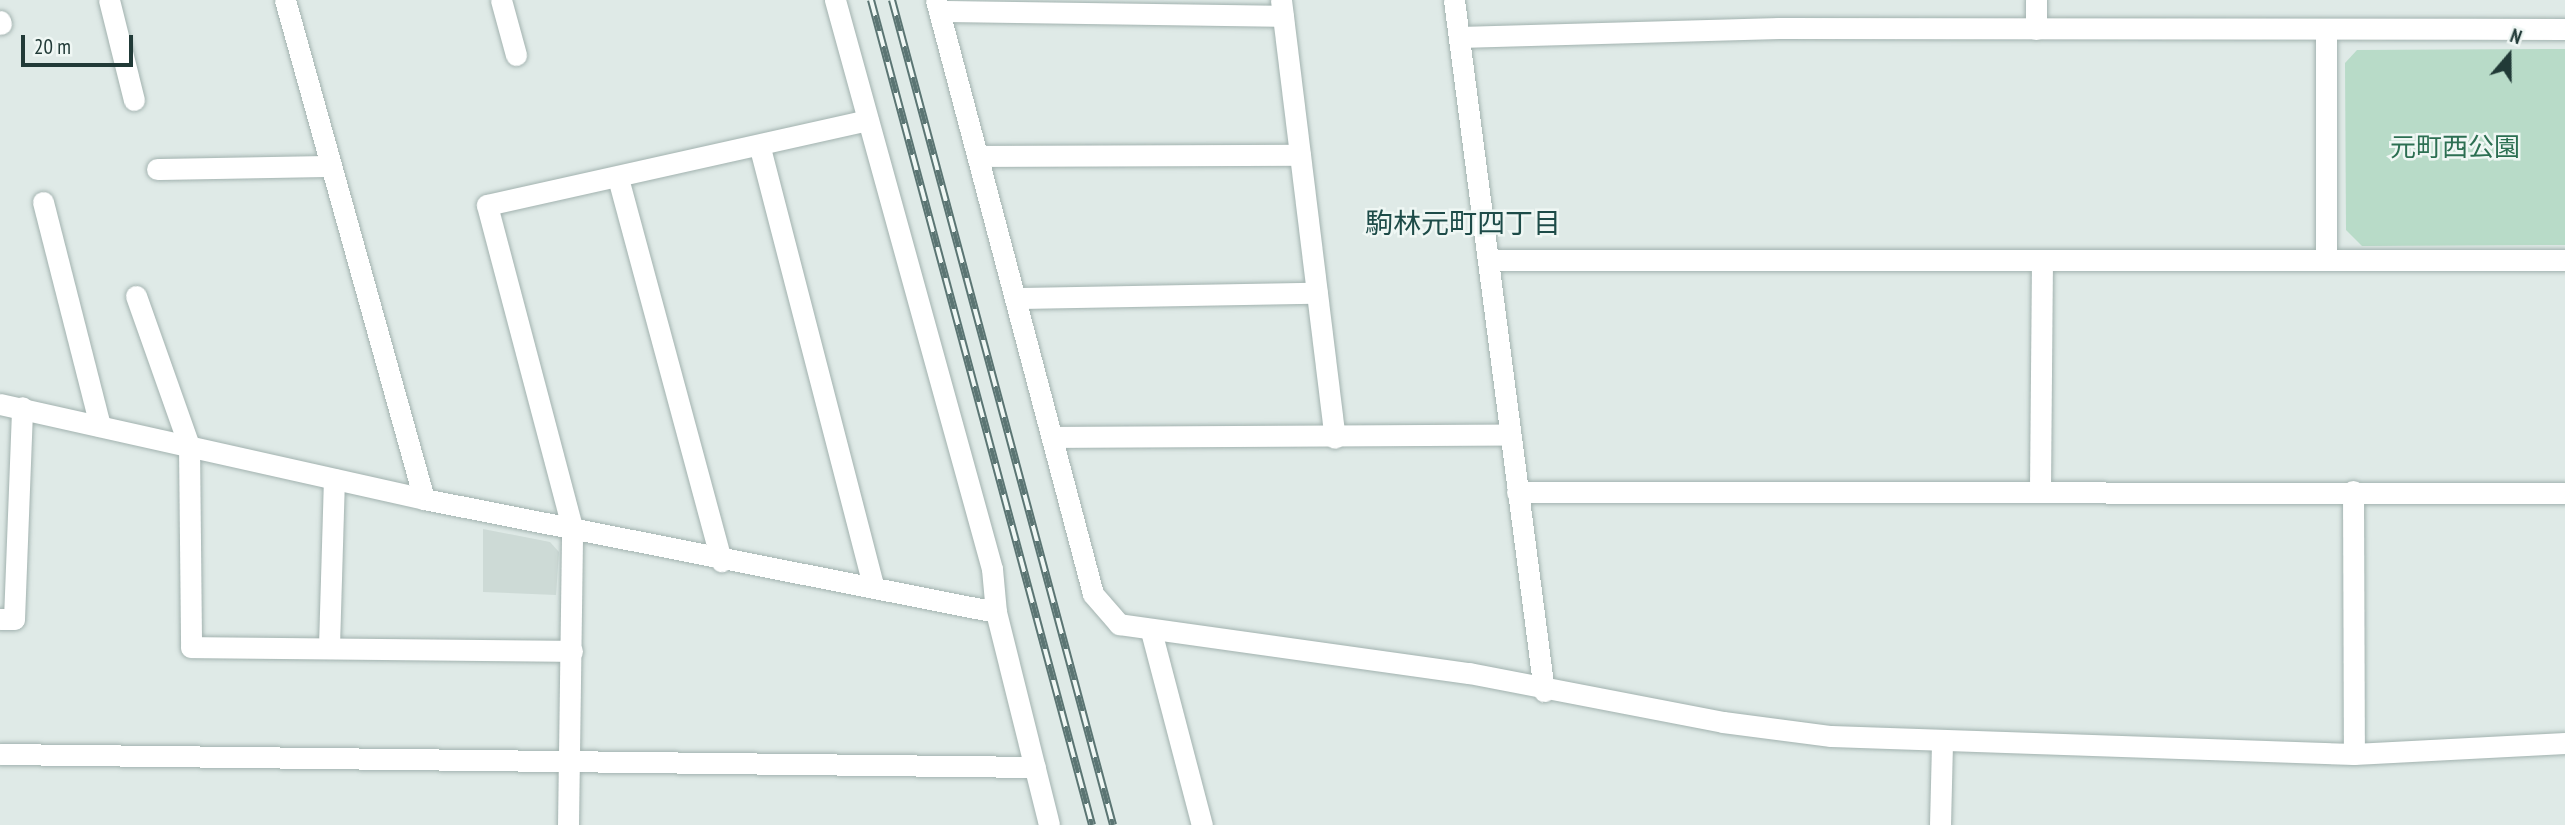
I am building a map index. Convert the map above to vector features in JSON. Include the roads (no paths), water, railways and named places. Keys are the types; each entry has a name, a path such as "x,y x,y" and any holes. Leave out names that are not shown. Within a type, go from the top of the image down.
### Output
{"street":[{"path":"109,0 134,100"},
{"path":"285,0 329,166 424,499"},
{"path":"501,0 516,55"},
{"path":"835,0 992,569 996,612 1049,825"},
{"path":"1454,0 1492,260 1510,435 1544,691"},
{"path":"2036,0 2036,29"},
{"path":"1335,438 1282,8 937,6 1099,607 1119,624 1151,631 1469,673 1544,691 1787,731 1942,743 2354,754 2565,743"},
{"path":"1460,37 2036,29 2565,29"},
{"path":"2326,29 2326,260"},
{"path":"568,825 572,527 487,205 760,148 868,120"},
{"path":"760,148 873,586"},
{"path":"978,156 1300,155"},
{"path":"157,169 329,166"},
{"path":"618,178 721,561"},
{"path":"43,202 100,426"},
{"path":"1492,260 2565,260"},
{"path":"2040,488 2042,260"},
{"path":"1017,298 1317,293"},
{"path":"136,296 189,446 191,647 330,646 572,652"},
{"path":"0,404 424,499 572,527 721,561 873,586 996,612"},
{"path":"0,619 14,619 22,407"},
{"path":"1052,437 1335,438 1510,435"},
{"path":"330,646 334,479"},
{"path":"1517,492 2040,488 2565,493"},
{"path":"2353,491 2354,754"},
{"path":"1151,631 1202,825"},
{"path":"1940,825 1942,743"},
{"path":"0,754 1035,767"}],"railway":[{"path":"871,0 1092,825"},
{"path":"892,0 1113,825"}],"district":[{"name":"駒林元町四丁目","path":"1463,223"}],"park label":[{"name":"元町西公園","path":"2455,147"}]}
